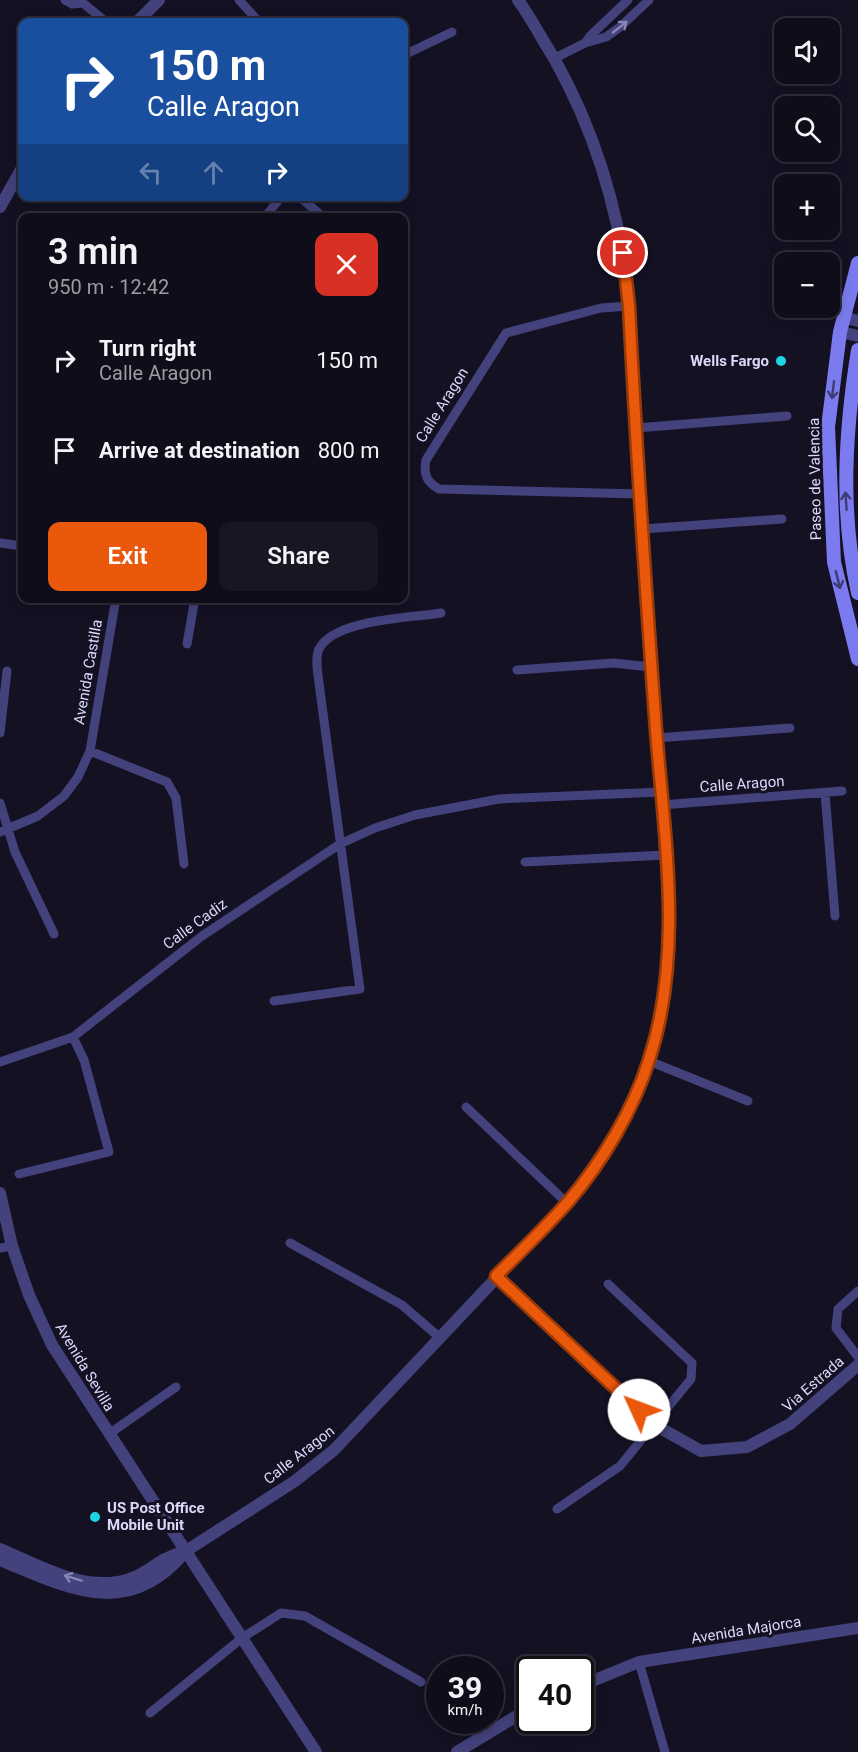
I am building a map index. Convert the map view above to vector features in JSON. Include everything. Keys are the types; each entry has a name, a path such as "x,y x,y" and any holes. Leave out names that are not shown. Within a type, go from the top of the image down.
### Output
{"main road":[{"name":"Paseo de Valencia","path":"858,262 840,332 828,426 834,561 852,609 858,659"},
{"name":"Paseo de Valencia","path":"858,351 850,402 845,485 850,559 858,593"}],"street":[{"path":"65,0 72,4 83,1 102,18"},
{"path":"141,18 159,0"},
{"path":"239,0 255,18"},
{"name":"Calle Aragon","path":"0,1549 68,1577 100,1584 116,1583 134,1577 167,1558 186,1551 295,1480 334,1449 567,1203 592,1171 613,1137 634,1100 649,1061 666,986 670,925 651,668 629,306 618,227 602,164 583,114 555,58 518,0"},
{"path":"585,43 628,0"},
{"path":"555,58 585,43 606,37 649,0"},
{"path":"408,54 453,32"},
{"path":"0,207 18,175"},
{"path":"268,213 278,201"},
{"path":"305,201 318,213"},
{"name":"Calle Aragon","path":"629,306 601,308 506,333 426,460 424,471 429,483 439,489 641,494"},
{"path":"843,317 858,321"},
{"path":"840,332 858,336"},
{"path":"636,428 787,416"},
{"path":"643,530 782,519"},
{"path":"0,543 18,545"},
{"name":"Avenida Castilla","path":"4,831 38,816 64,795 78,777 90,751 115,603"},
{"path":"187,645 194,603"},
{"path":"274,1001 360,989 320,691 318,651 329,636 350,626 441,613"},
{"path":"517,670 614,663 651,668"},
{"path":"0,734 7,672"},
{"path":"656,738 790,728"},
{"path":"90,751 167,782 176,798 184,864"},
{"name":"Calle Aragon","path":"662,805 842,791"},
{"name":"Calle Cadiz","path":"0,1062 73,1037 202,936 340,844 375,828 458,805 499,799 661,792"},
{"path":"825,793 835,916"},
{"path":"0,803 4,831 54,934"},
{"path":"525,862 665,855"},
{"path":"19,1174 109,1152 84,1060 73,1037"},
{"path":"649,1061 748,1101"},
{"path":"466,1107 567,1203"},
{"name":"Avenida Sevilla","path":"0,1193 6,1247 52,1345 316,1752"},
{"path":"290,1243 402,1305 439,1337"},
{"name":"Via Estrada","path":"496,1276 656,1425 701,1451 747,1447 789,1424 858,1365"},
{"path":"557,1509 620,1466 656,1425 691,1378 692,1363 608,1284"},
{"name":"Via Estrada","path":"858,1291 838,1309 836,1328 858,1357"},
{"name":"Avenida Sevilla","path":"109,1434 176,1387"},
{"name":"Calle Aragon","path":"0,1560 64,1587 81,1592 111,1593 149,1582 173,1567 186,1551"},
{"path":"150,1713 242,1638 281,1613 305,1616 421,1682"},
{"name":"Avenida Majorca","path":"594,1680 639,1662 858,1628"},
{"path":"639,1662 665,1752"},
{"path":"457,1752 516,1716"}],"place":[{"name":"Wells Fargo","path":"781,361"},
{"name":"US Post Office Mobile Unit","path":"95,1517"}],"route":[{"path":"623,253 629,306 651,668 670,925 666,986 649,1061 634,1100 613,1137 592,1171 567,1203 496,1276 639,1410"}]}
